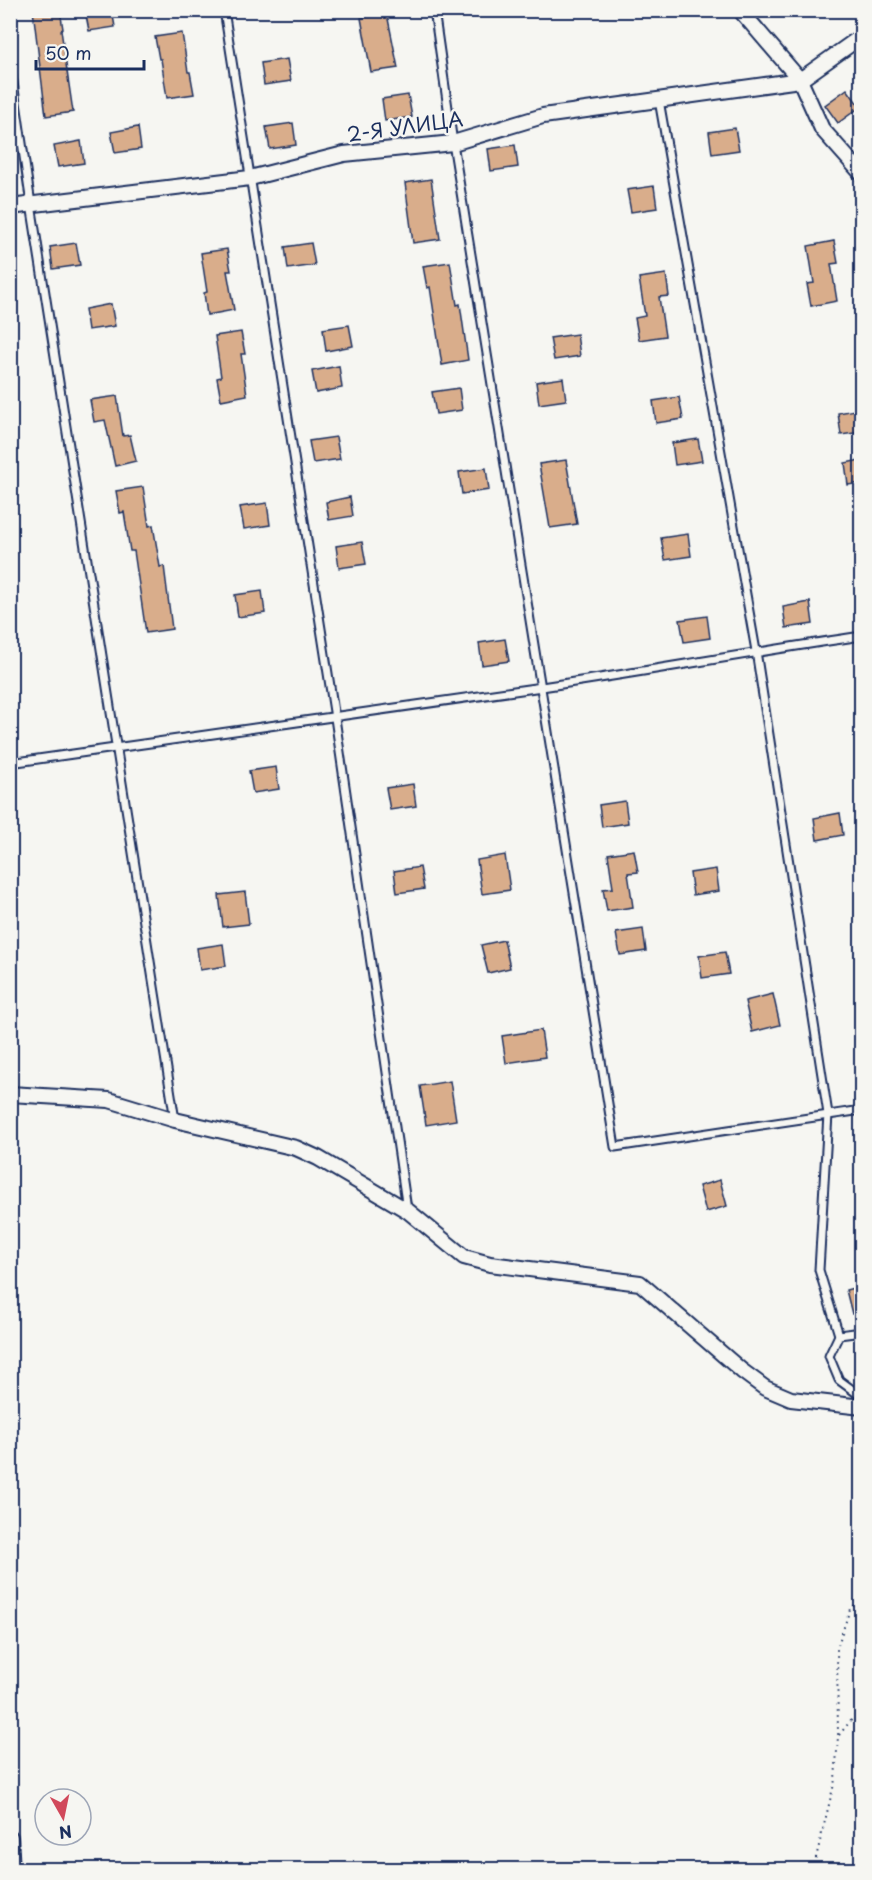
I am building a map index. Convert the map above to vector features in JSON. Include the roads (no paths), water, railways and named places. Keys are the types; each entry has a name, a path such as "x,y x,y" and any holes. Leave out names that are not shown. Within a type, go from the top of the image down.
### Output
{"street":[{"path":"740,10 800,80 822,129 861,174"},
{"name":"2-Я УЛИЦА","path":"10,207 250,178 344,154 453,143 543,116 800,80 861,36"},
{"path":"10,1094 109,1101 175,1120 296,1148 318,1158 408,1211 464,1257 490,1264 640,1282 742,1371 765,1388 791,1399 861,1407"},
{"path":"10,1837 12,1869"}],"lane":[{"path":"224,10 335,718 408,1211"},
{"path":"434,10 453,143 615,1147 861,1110"},
{"path":"10,62 175,1120"},
{"path":"659,100 756,651 828,1114 819,1270 839,1335 828,1356 839,1380 861,1397"},
{"path":"10,763 335,718 861,636"},
{"path":"839,1335 861,1332"}]}
